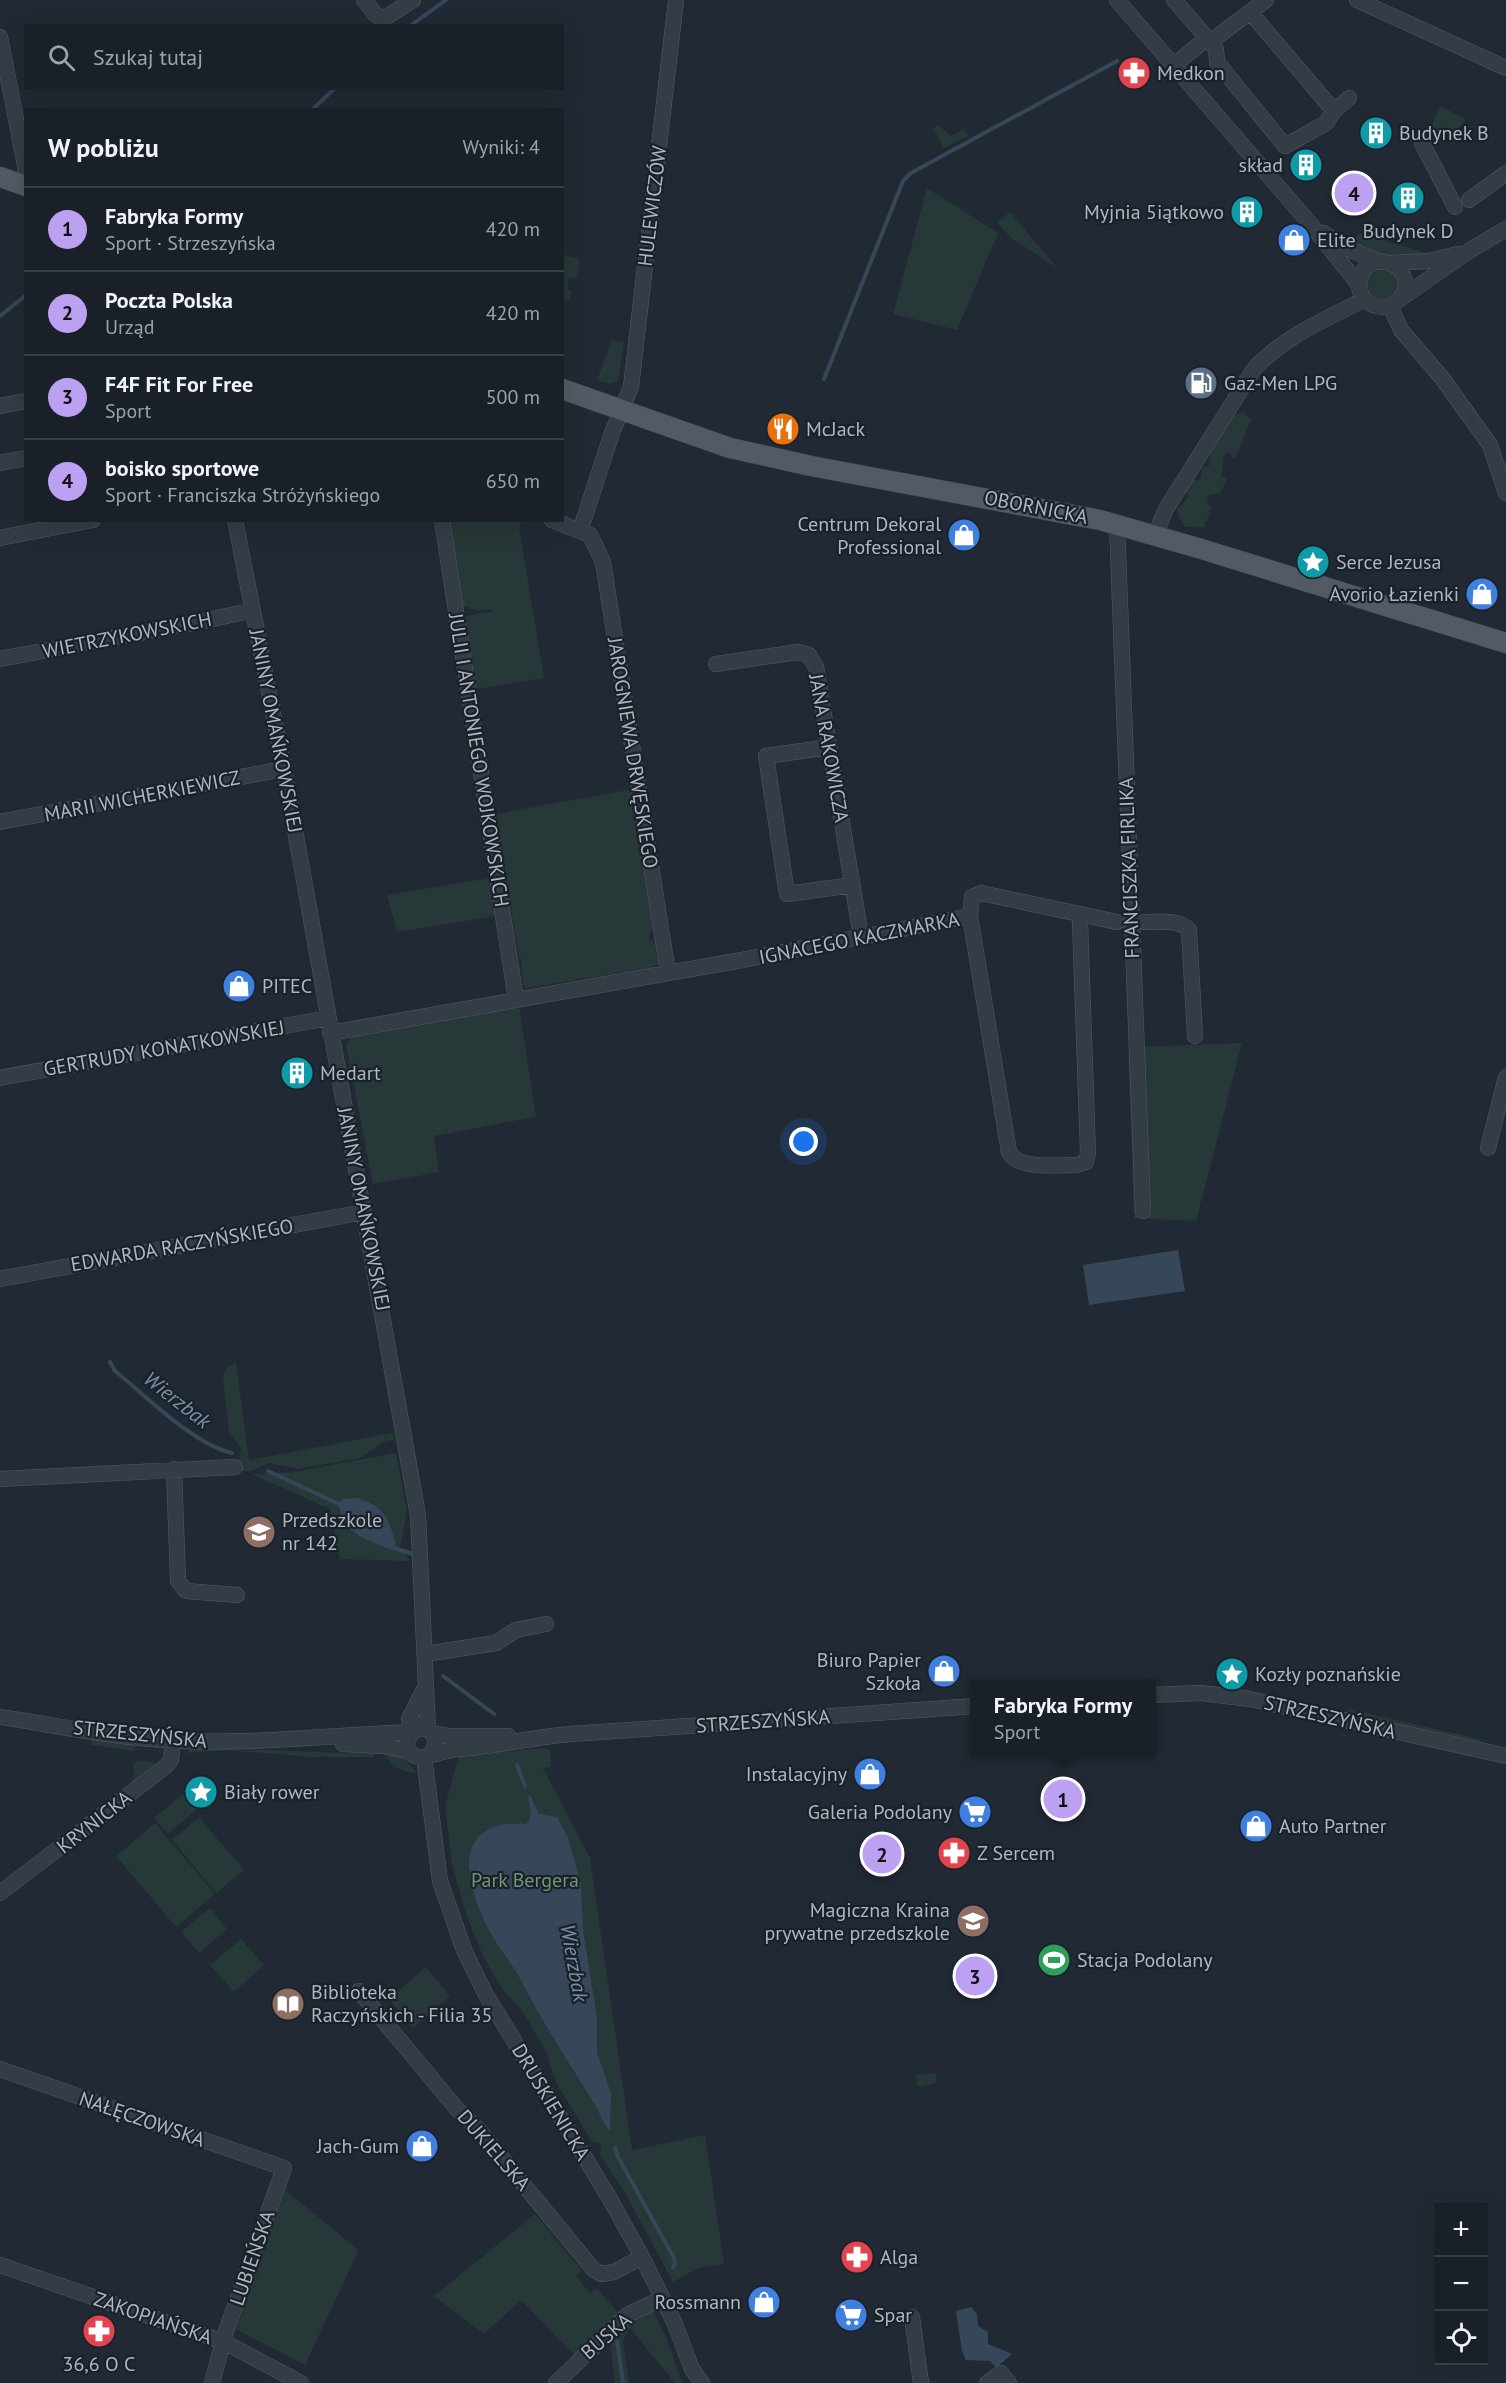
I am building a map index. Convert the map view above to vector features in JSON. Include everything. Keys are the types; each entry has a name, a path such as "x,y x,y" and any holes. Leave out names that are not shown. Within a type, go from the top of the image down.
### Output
{"main road":[{"path":"0,177 24,186"},
{"name":"OBORNICKA","path":"564,390 730,448 771,458 1117,524 1506,643"}],"street":[{"path":"364,0 381,18 413,0"},
{"name":"HULEWICZÓW","path":"620,410 631,387 676,0"},
{"path":"1117,0 1313,227 1362,292 1377,306 1395,302 1469,251 1506,230"},
{"path":"1174,0 1216,49 1217,63 1285,146 1326,123 1334,111 1349,98"},
{"path":"1173,66 1266,0"},
{"path":"1357,0 1506,68"},
{"path":"1250,12 1334,111"},
{"path":"0,37 24,160"},
{"path":"1422,143 1455,207"},
{"path":"1469,200 1506,173"},
{"path":"1313,227 1346,248 1399,269 1404,278 1405,288 1395,302 1401,330 1442,378 1490,445 1506,493"},
{"path":"1155,535 1166,509 1254,369 1271,352 1362,292 1365,269 1385,262 1429,261 1469,251"},
{"path":"0,406 24,401"},
{"path":"557,522 585,533 604,456 620,410"},
{"path":"0,463 24,458"},
{"path":"0,538 83,522"},
{"name":"JANINY OMAŃKOWSKIEJ","path":"235,522 284,769 418,1515 425,1654 424,1689 430,1731"},
{"name":"JULII I ANTONIEGO WOJKOWSKICH","path":"442,522 516,1000"},
{"name":"FRANCISZKA FIRLIKA","path":"1117,524 1143,1211"},
{"name":"JAROGNIEWA DRWĘSKIEGO","path":"585,533 603,562 668,973"},
{"name":"WIETRZYKOWSKICH","path":"0,659 253,610"},
{"name":"JANA RAKOWICZA","path":"716,664 798,652 809,655 816,667 861,936"},
{"path":"830,747 766,756 787,894 853,885"},
{"name":"MARII WICHERKIEWICZ","path":"0,822 284,769"},
{"name":"FRANCISZKA FIRLIKA","path":"970,916 972,897 981,893 1117,922"},
{"name":"IGNACEGO KACZMARKA","path":"329,1025 516,1000 970,916 1009,1152 1012,1158 1021,1164 1077,1165 1086,1162 1088,1154 1080,934 1082,915"},
{"name":"FRANCISZKA FIRLIKA","path":"1145,922 1178,922 1190,930 1195,1036"},
{"name":"GERTRUDY KONATKOWSKIEJ","path":"0,1078 329,1025"},
{"path":"1488,1148 1506,1077"},
{"name":"EDWARDA RACZYŃSKIEGO","path":"0,1279 364,1212"},
{"path":"0,1479 235,1467"},
{"path":"174,1469 178,1581 186,1591 237,1595"},
{"path":"425,1654 496,1643 516,1630 546,1624"},
{"name":"JANINY OMAŃKOWSKIEJ","path":"412,1732 409,1719 424,1689"},
{"name":"STRZESZYŃSKA","path":"1156,1695 1201,1693 1250,1699 1506,1756"},
{"name":"STRZESZYŃSKA","path":"430,1731 454,1736 552,1736 970,1706"},
{"name":"STRZESZYŃSKA","path":"0,1717 173,1741 280,1740 412,1732"},
{"path":"419,1728 430,1731 436,1744 422,1754 407,1741 412,1732 419,1728"},
{"name":"STRZESZYŃSKA","path":"280,1740 384,1746 422,1754 450,1749 494,1746 552,1736"},
{"name":"KRYNICKA","path":"0,1893 166,1766 171,1760 173,1741"},
{"name":"DRUSKIENICKA","path":"422,1754 440,1881 464,1950 485,1993 610,2199 663,2298 693,2376 702,2383"},
{"name":"DUKIELSKA","path":"358,1991 456,2108 507,2163 551,2216 571,2245 593,2269 601,2274 614,2272 642,2258"},
{"name":"NAŁĘCZOWSKA","path":"0,2069 284,2168"},
{"name":"LUBIEŃSKA","path":"212,2383 284,2168"},
{"name":"ZAKOPIAŃSKA","path":"0,2265 224,2342 301,2383"},
{"name":"BUSKA","path":"556,2383 627,2315 663,2298"},
{"path":"912,2317 921,2383"},
{"path":"987,2383 1005,2378"}],"green space":[{"path":"1440,106 1466,119 1461,126 1432,147 1426,138"},
{"path":"938,125 951,136 964,129 968,136 944,148 933,129"},
{"path":"1361,169 1377,201 1347,216 1331,184"},
{"path":"927,188 998,233 957,330 893,314"},
{"path":"1010,212 1057,268 1010,237 997,223"},
{"path":"1361,233 1423,252 1425,257 1387,255 1351,245 1354,238"},
{"path":"564,254 580,260 576,279 569,278 567,289 571,290 570,301 564,300"},
{"path":"1382,270 1392,274 1396,284 1392,294 1382,298 1372,294 1368,284 1372,274"},
{"path":"612,340 624,342 618,381 611,384 597,380"},
{"path":"1243,412 1251,420 1235,459 1228,452 1224,456 1221,477 1227,478 1221,492 1207,496 1207,503 1212,507 1204,527 1186,527 1177,510 1189,496 1186,490 1193,480 1200,480 1203,467 1209,466 1212,447 1220,431 1228,421"},
{"path":"449,522 522,522 519,528 544,678 476,689 464,616 491,612 491,609 475,611 469,606 463,607"},
{"path":"634,789 639,842 653,930 649,933 650,941 654,940 658,964 651,968 526,988 523,985 521,958 519,958 496,814"},
{"path":"490,878 496,916 397,932 387,895"},
{"path":"519,1006 536,1117 434,1136 439,1172 373,1184 346,1044 354,1035"},
{"path":"1242,1043 1196,1221 1134,1218 1128,1047"},
{"path":"236,1363 249,1460 393,1433 394,1440 383,1442 360,1458 299,1469 268,1463 252,1471 238,1471 241,1448 229,1432 223,1376 226,1368"},
{"path":"396,1453 407,1511 400,1547 410,1561 340,1559 330,1509 251,1474 294,1472"},
{"path":"1344,1708 1485,1740 1473,1741 1356,1715"},
{"path":"90,1738 136,1745 134,1751 92,1745"},
{"name":"Park Bergera","path":"544,1748 550,1750 551,1767 543,1768 590,1858 632,2150 705,2135 724,2264 698,2268 673,2282 625,2193 600,2155 599,2143 592,2142 556,2082 545,2049 521,2009 502,1989 483,1956 467,1917 452,1864 445,1806 459,1755"},
{"path":"191,1749 375,1753 374,1757 312,1757 227,1750 187,1753"},
{"path":"385,1753 404,1759 417,1773 398,1768 390,1762"},
{"path":"138,1760 155,1763 133,1782 134,1764"},
{"path":"183,1794 196,1810 168,1834 154,1818"},
{"path":"199,1817 244,1870 216,1893 172,1840"},
{"path":"155,1823 215,1894 176,1927 116,1856"},
{"path":"210,1908 227,1929 199,1953 181,1932"},
{"path":"241,1939 264,1965 234,1992 210,1965"},
{"path":"426,1967 450,1996 413,2028 389,1999"},
{"path":"936,2073 937,2083 917,2087 916,2075"},
{"path":"285,2190 359,2250 305,2365 236,2329"},
{"path":"535,2214 582,2271 576,2276 590,2293 597,2288 619,2314 576,2357 521,2300 484,2334 434,2296"},
{"path":"652,2309 667,2339 682,2383 675,2383 630,2328 623,2341 629,2383 615,2383 610,2343 604,2345 626,2321"}],"water":[{"path":"1178,1250 1185,1291 1089,1305 1083,1265"},
{"path":"357,1498 374,1505 385,1515 396,1547 392,1550 365,1539 344,1521 339,1503 343,1499"},
{"path":"530,1795 539,1814 557,1817 568,1838 581,1884 583,1930 597,2018 597,2053 611,2093 610,2131 540,2016 517,1973 494,1939 476,1901 471,1881 469,1862 473,1846 483,1833 500,1825 526,1824 530,1814 528,1796"},
{"path":"971,2307 977,2314 978,2326 988,2332 988,2344 1012,2354 996,2368 990,2361 966,2360 962,2351 956,2311"}],"waterway":[{"name":"Wierzbak","path":"413,24 446,0"},
{"path":"824,379 903,181 911,173 1117,61"},
{"name":"Wierzbak","path":"314,108 333,90"},
{"name":"Wierzbak","path":"0,316 24,297"},
{"name":"Wierzbak","path":"110,1362 115,1371 186,1430 217,1448 232,1453"},
{"name":"Wierzbak","path":"268,1471 341,1505"},
{"name":"Wierzbak","path":"390,1547 413,1554"},
{"name":"Wierzbak","path":"443,1676 494,1714"},
{"name":"Wierzbak","path":"517,1765 525,1786"},
{"name":"Wierzbak","path":"615,2148 674,2258 673,2267"},
{"name":"Wierzbak","path":"617,2341 623,2383"}],"place":[{"name":"Medkon","path":"1134,73"},
{"name":"Budynek B","path":"1376,133"},
{"name":"skład","path":"1306,165"},
{"name":"boisko sportowe","path":"1354,193"},
{"name":"Budynek D","path":"1408,198"},
{"name":"Myjnia 5iątkowo","path":"1247,212"},
{"name":"Elite","path":"1294,240"},
{"name":"Gaz-Men LPG","path":"1201,383"},
{"name":"McJack","path":"783,429"},
{"name":"Centrum Dekoral Professional","path":"964,535"},
{"name":"Serce Jezusa","path":"1313,562"},
{"name":"Avorio Łazienki","path":"1482,594"},
{"name":"PITEC","path":"239,986"},
{"name":"Medart","path":"297,1073"},
{"name":"Przedszkole nr 142","path":"259,1532"},
{"name":"Biuro Papier Szkoła","path":"944,1671"},
{"name":"Kozły poznańskie","path":"1232,1674"},
{"name":"Instalacyjny","path":"870,1774"},
{"name":"Biały rower","path":"201,1792"},
{"name":"Fabryka Formy","path":"1063,1799"},
{"name":"Galeria Podolany","path":"975,1812"},
{"name":"Auto Partner","path":"1256,1826"},
{"name":"Z Sercem","path":"954,1853"},
{"name":"Poczta Polska","path":"882,1854"},
{"name":"Magiczna Kraina prywatne przedszkole","path":"973,1921"},
{"name":"Stacja Podolany","path":"1054,1960"},
{"name":"F4F Fit For Free","path":"975,1976"},
{"name":"Biblioteka Raczyńskich - Filia 35","path":"288,2004"},
{"name":"Jach-Gum","path":"422,2146"},
{"name":"Alga","path":"857,2257"},
{"name":"Rossmann","path":"764,2302"},
{"name":"Spar","path":"851,2315"},
{"name":"36,6 O C","path":"99,2331"}]}
